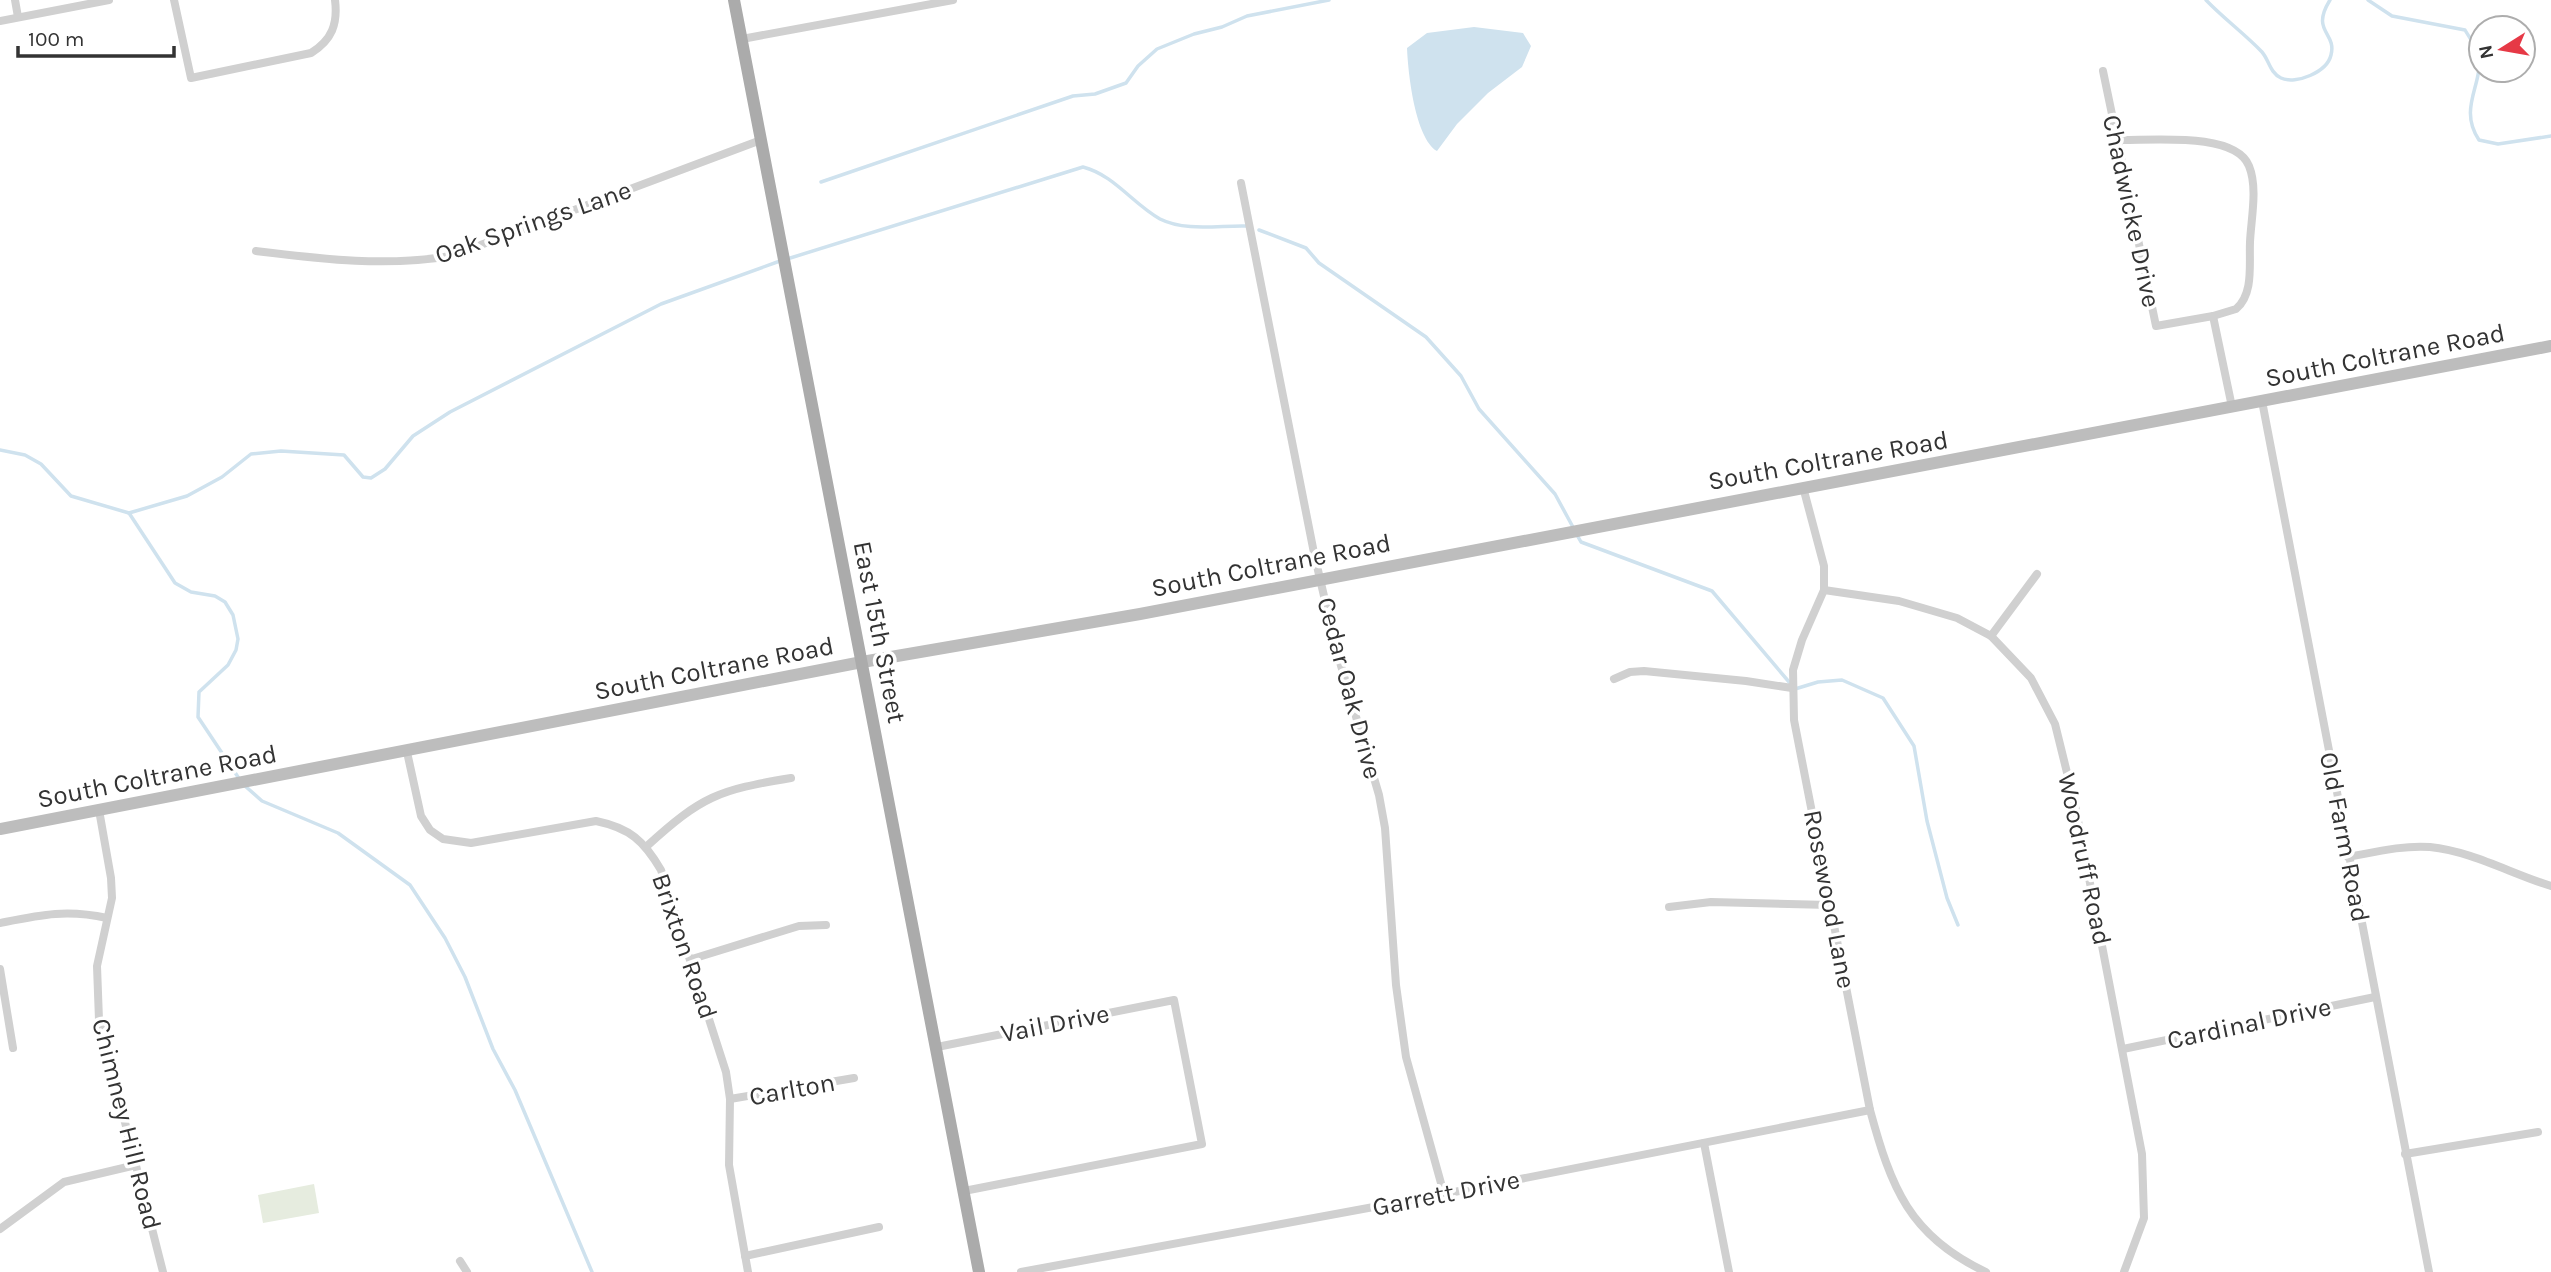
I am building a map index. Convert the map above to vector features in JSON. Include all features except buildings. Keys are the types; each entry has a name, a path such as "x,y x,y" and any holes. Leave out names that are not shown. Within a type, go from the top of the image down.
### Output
{"main road":[{"name":"East 15th Street","path":"734,0 979,1272"},
{"name":"South Coltrane Road","path":"0,829 862,662 1320,579 2551,346"}],"street":[{"path":"15,0 18,17"},
{"path":"0,21 109,0"},
{"path":"174,0 191,78 304,56 326,41 337,19 335,0"},
{"path":"742,39 953,0"},
{"name":"Chadwicke Drive","path":"2103,71 2156,326 2213,316"},
{"name":"Oak Springs Lane","path":"256,251 344,261 414,262 451,256 761,140"},
{"path":"2117,140 2216,143 2233,149 2245,159 2252,185 2247,293 2236,309 2213,316 2232,407"},
{"name":"Cedar Oak Drive","path":"1241,183 1336,652 1379,794 1387,839 1396,985 1406,1057 1444,1194"},
{"name":"Old Farm Road","path":"2262,401 2428,1272"},
{"name":"Rosewood Lane","path":"1803,488 1824,566 1824,590 1802,640 1792,685 1794,720 1870,1110 1884,1163 1904,1206 1942,1248 1986,1272"},
{"path":"1991,636 2037,574"},
{"name":"Woodruff Road","path":"1824,590 1899,601 1957,618 1991,636 2031,678 2055,724 2075,805 2142,1154 2146,1198 2141,1233 2124,1272"},
{"path":"1614,679 1630,672 1644,671 1792,685"},
{"name":"Brixton Road","path":"407,752 421,816 430,830 443,839 471,843 596,821 622,829 647,846 661,870 692,959 726,1072 730,1100 729,1165 748,1272"},
{"path":"647,846 678,818 709,797 733,789 791,778"},
{"name":"Chimney Hill Road","path":"99,810 111,878 111,898 97,966 99,1020 163,1272"},
{"path":"2348,857 2406,848 2431,848 2454,852 2551,886"},
{"path":"1669,907 1711,902 1830,905"},
{"path":"0,923 56,912 78,912 107,918"},
{"path":"692,959 799,926 826,925"},
{"path":"0,969 13,1048"},
{"name":"Cardinal Drive","path":"2123,1049 2375,997"},
{"name":"Vail Drive","path":"937,1047 1174,1000 1202,1144 964,1191"},
{"name":"Carlton","path":"730,1100 854,1078"},
{"name":"Garrett Drive","path":"1021,1272 1444,1194 1870,1110"},
{"path":"2405,1154 2538,1132"},
{"path":"1704,1143 1729,1272"},
{"path":"0,1228 64,1182 136,1165"},
{"path":"745,1256 879,1227"},
{"path":"460,1261 467,1272"}],"shaded area":[{"path":"314,1184 319,1213 263,1223 258,1195"}],"water":[{"path":"1474,27 1523,33 1531,46 1522,67 1488,93 1457,124 1437,151 1429,144 1418,119 1411,88 1407,48 1427,33"}],"waterway":[{"path":"821,182 1073,96 1095,94 1126,83 1138,66 1157,49 1194,34 1222,27 1247,16 1329,0"},
{"path":"2206,0 2262,52 2277,76 2287,80 2310,76 2328,61 2332,47 2323,19 2330,0"},
{"path":"2368,0 2392,16 2465,30 2478,54 2478,75 2471,117 2479,140 2498,144 2551,136"},
{"path":"787,259 1083,167 1104,176 1150,213 1170,223 1192,227 1247,226"},
{"path":"1259,230 1306,248 1319,263 1426,337 1461,376 1479,409 1555,494 1574,529"},
{"path":"129,513 187,496 222,477 251,454 281,451 344,455 363,477 371,478 385,469 413,436 450,412 661,304 780,261"},
{"path":"0,450 25,455 41,464 71,496 129,513"},
{"path":"129,513 175,583 191,592 215,596 225,602 233,615 238,639 236,650 228,665 199,692 198,717 240,780"},
{"path":"1577,535 1581,542 1712,591 1795,689 1818,682 1842,680 1883,698 1914,746 1927,821 1947,898 1958,925"},
{"path":"245,786 262,801 338,833 410,885 445,938 465,977 493,1049 515,1090 592,1272"}]}
